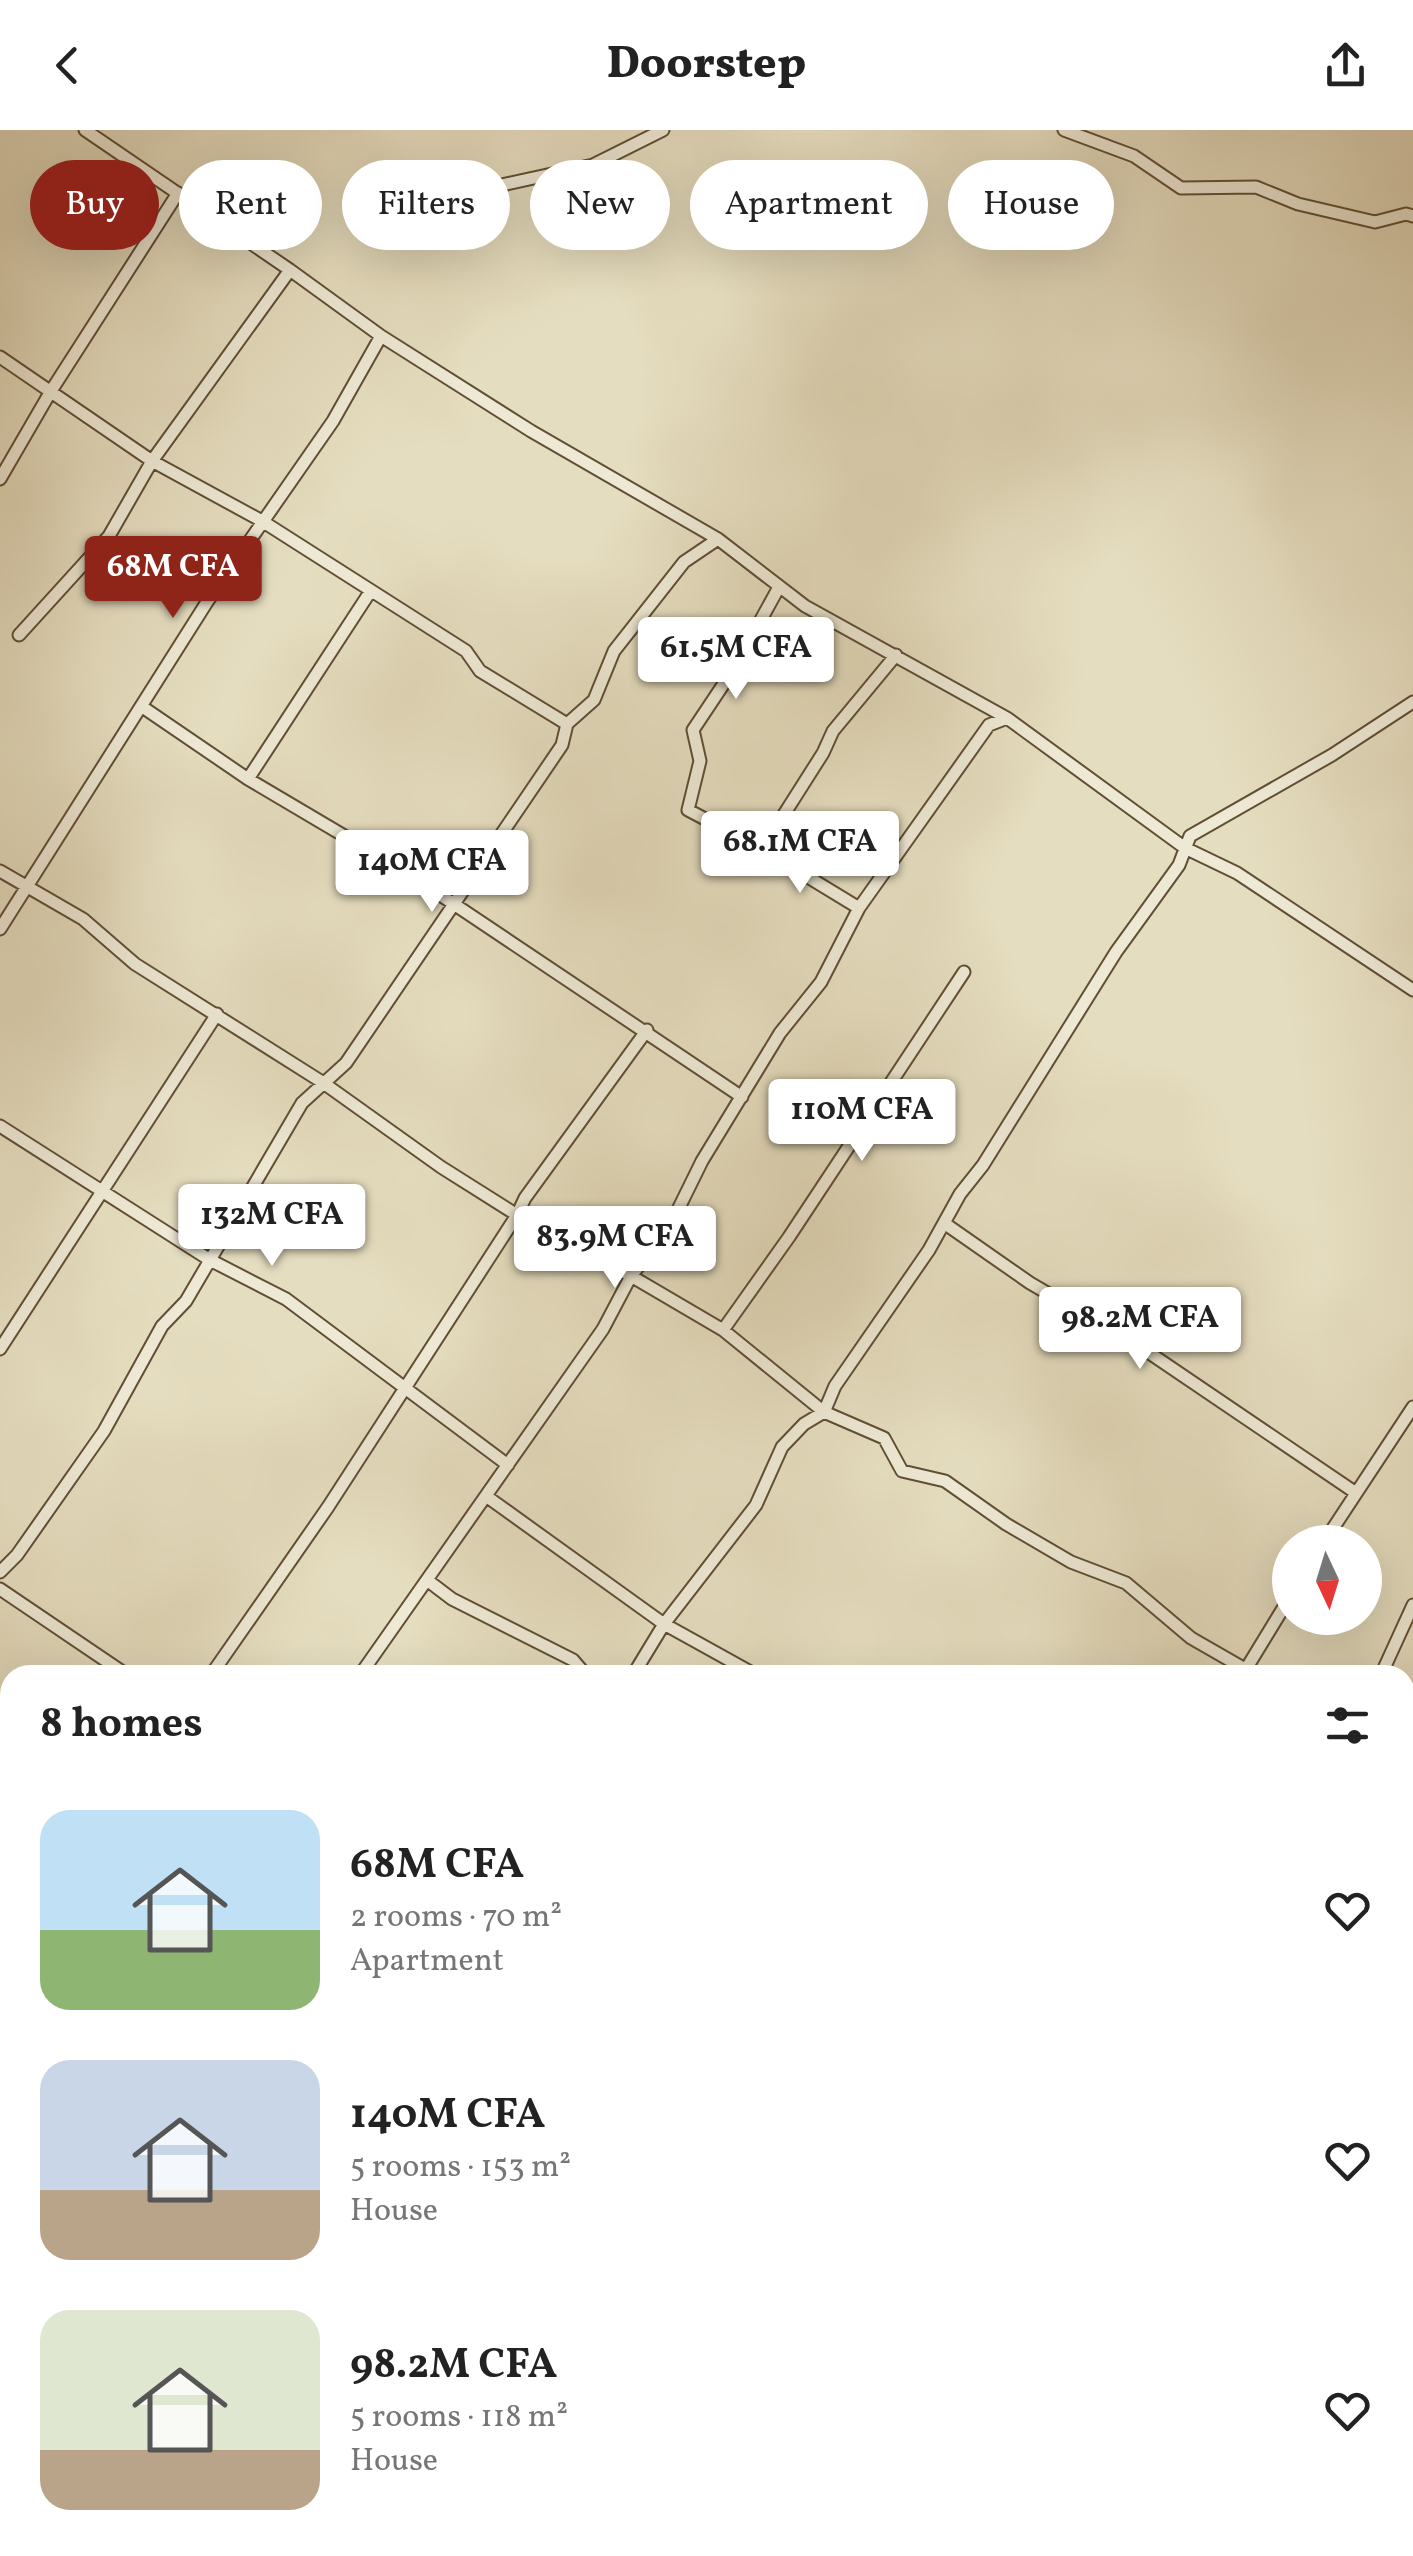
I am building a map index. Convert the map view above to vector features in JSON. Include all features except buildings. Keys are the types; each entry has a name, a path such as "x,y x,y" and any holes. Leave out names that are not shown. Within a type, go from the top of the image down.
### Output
{"street":[{"path":"85,130 381,336 531,431 718,539 805,606 1007,718 1186,848 1237,874 1413,990"},
{"path":"510,183 592,165 664,130"},
{"path":"1064,130 1134,156 1181,188 1256,187 1298,204 1376,222 1406,214 1413,216"},
{"path":"0,479 51,391 178,192"},
{"path":"19,635 109,536 152,461 290,270"},
{"path":"0,929 141,706 332,421 381,336"},
{"path":"0,357 152,461 262,521 466,651 480,671 568,724"},
{"path":"0,1572 17,1555 104,1431 162,1326 186,1301 302,1104 346,1063 562,746 568,724 594,700 614,652 684,562 718,539"},
{"path":"780,587 735,667 693,730 700,761 688,810 762,848 860,908"},
{"path":"248,779 370,592"},
{"path":"762,848 824,753 833,731 896,655"},
{"path":"639,1665 664,1624 756,1505 782,1447 804,1424 824,1412 835,1386 1116,952 1180,864 1190,836 1332,755 1413,702"},
{"path":"141,706 248,779 412,876 742,1096"},
{"path":"367,1665 603,1329 631,1276 670,1226 702,1161 780,1032 821,982 860,908 989,725 1007,718"},
{"path":"0,871 83,919 135,964 322,1082 517,1215 723,1330 824,1412 884,1438 902,1470 944,1481 1071,1562 1126,1582 1191,1638 1233,1665"},
{"path":"723,1330 789,1238 964,972"},
{"path":"0,1349 217,1014"},
{"path":"217,1665 328,1507 525,1198 647,1030"},
{"path":"0,1126 210,1260 286,1299 508,1465"},
{"path":"944,1222 1030,1284 1148,1352 1356,1493"},
{"path":"1335,1525 1413,1407"},
{"path":"486,1496 664,1624 738,1665"},
{"path":"427,1580 452,1599 577,1665"},
{"path":"0,1589 112,1665"},
{"path":"1386,1665 1413,1604"},
{"path":"1251,1665 1272,1628"}]}
